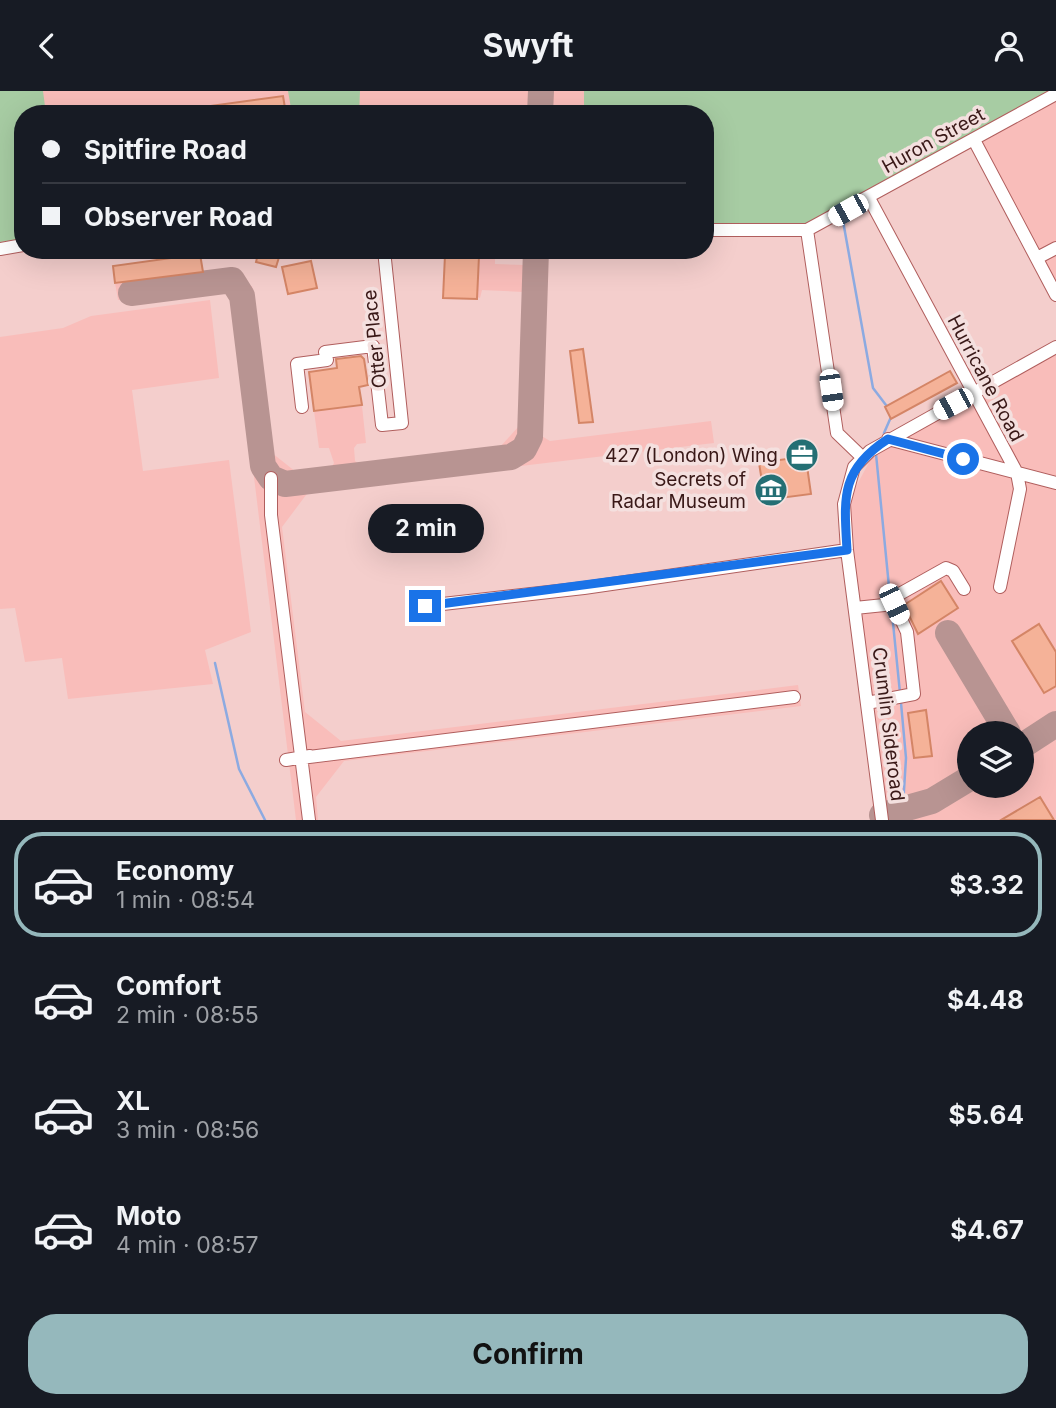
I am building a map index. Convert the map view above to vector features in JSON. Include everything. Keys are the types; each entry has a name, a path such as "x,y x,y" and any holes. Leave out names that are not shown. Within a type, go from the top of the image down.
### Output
{"street":[{"name":"Huron Street","path":"714,230 789,233 807,230 1056,94"},
{"path":"974,140 1056,295"},
{"name":"Hurricane Road","path":"869,198 972,394 1017,473"},
{"path":"807,230 837,433 863,458 888,439 1056,347"},
{"path":"1037,258 1056,248"},
{"name":"Otter Place","path":"377,385 382,425 402,423 385,259"},
{"path":"302,407 297,364 327,360 326,352 394,343"},
{"path":"373,346 377,385 398,382"},
{"path":"888,439 1056,483"},
{"name":"Crumlin Sideroad","path":"863,458 855,467 847,485 844,504 847,550 882,820"},
{"path":"1000,587 1020,489 1017,473"},
{"path":"271,478 271,515 309,820"},
{"path":"425,606 847,550"},
{"path":"867,703 914,694 907,632 894,604 896,596 946,568 953,571 964,589"},
{"path":"855,608 894,604"},
{"path":"286,759 794,697"},
{"path":"302,758 578,723"}],"shaded area":[{"path":"0,91 1056,91 1056,299 972,148 816,232 714,228 714,105 14,105 14,249 0,251"},
{"path":"479,259 495,259 495,264 524,265 524,259 546,259 540,435 550,441 711,421 714,443 309,491 282,527 305,712 341,741 798,685 801,706 344,761 316,797 318,820 296,820 231,289 226,285 118,300 115,283 203,272 204,279 239,274 242,287 252,286 272,453 296,472 331,468 334,463 329,448 319,448 314,411 362,406 366,443 357,444 354,448 355,461 359,464 500,447 519,426 523,292 482,290 480,298 477,297"},
{"path":"210,300 219,378 132,390 143,471 229,460 251,632 205,650 213,684 68,699 62,658 25,662 15,608 0,609 0,337 63,328 91,316"},
{"path":"1056,353 1056,820 883,820 851,554 849,499 871,459 909,432 976,399"}],"green space":[{"path":"0,91 43,91 45,105 14,105 14,240 0,242"},
{"path":"288,91 360,91 359,105 290,105"},
{"path":"584,91 1054,91 828,214 802,225 714,225 714,105 584,105"}],"building":[{"path":"283,96 284,105 217,105"},
{"path":"164,259 201,259 203,272 115,283 113,266"},
{"path":"257,259 278,259 276,267 256,262"},
{"path":"445,259 479,259 477,299 443,298"},
{"path":"311,261 317,288 288,294 282,267"},
{"path":"583,349 593,422 579,423 570,351"},
{"path":"361,356 364,359 368,385 359,387 362,405 314,411 309,372 337,368 336,359"},
{"path":"950,371 957,383 891,419 885,407"},
{"path":"804,445 811,494 765,500 759,463 787,459 786,453 791,452 790,447"},
{"path":"941,581 958,608 918,634 904,605"},
{"path":"1039,624 1056,652 1056,686 1044,693 1012,641"},
{"path":"926,710 932,756 914,758 908,713"},
{"path":"1040,797 1054,820 1001,820"}],"waterway":[{"path":"843,221 873,388 889,409"},
{"path":"884,433 891,417"},
{"path":"876,454 890,597"},
{"path":"892,613 900,693"},
{"path":"215,663 239,769 265,820"},
{"path":"901,703 906,758 903,806"},
{"path":"903,810 904,820"}],"taxiway":[{"path":"540,105 541,91"},
{"path":"131,293 232,280 242,296 263,466 271,478 285,484 511,457 524,449 530,437 536,259"},
{"path":"948,633 1001,721"},
{"path":"1034,738 1056,724"},
{"path":"882,815 932,801 957,786"}],"place":[{"name":"427 (London) Wing","path":"802,455"},
{"name":"Secrets of Radar Museum","path":"771,490"}],"route":[{"path":"425,606 847,550 844,504 847,485 855,467 870,451 888,439 963,459"}]}
